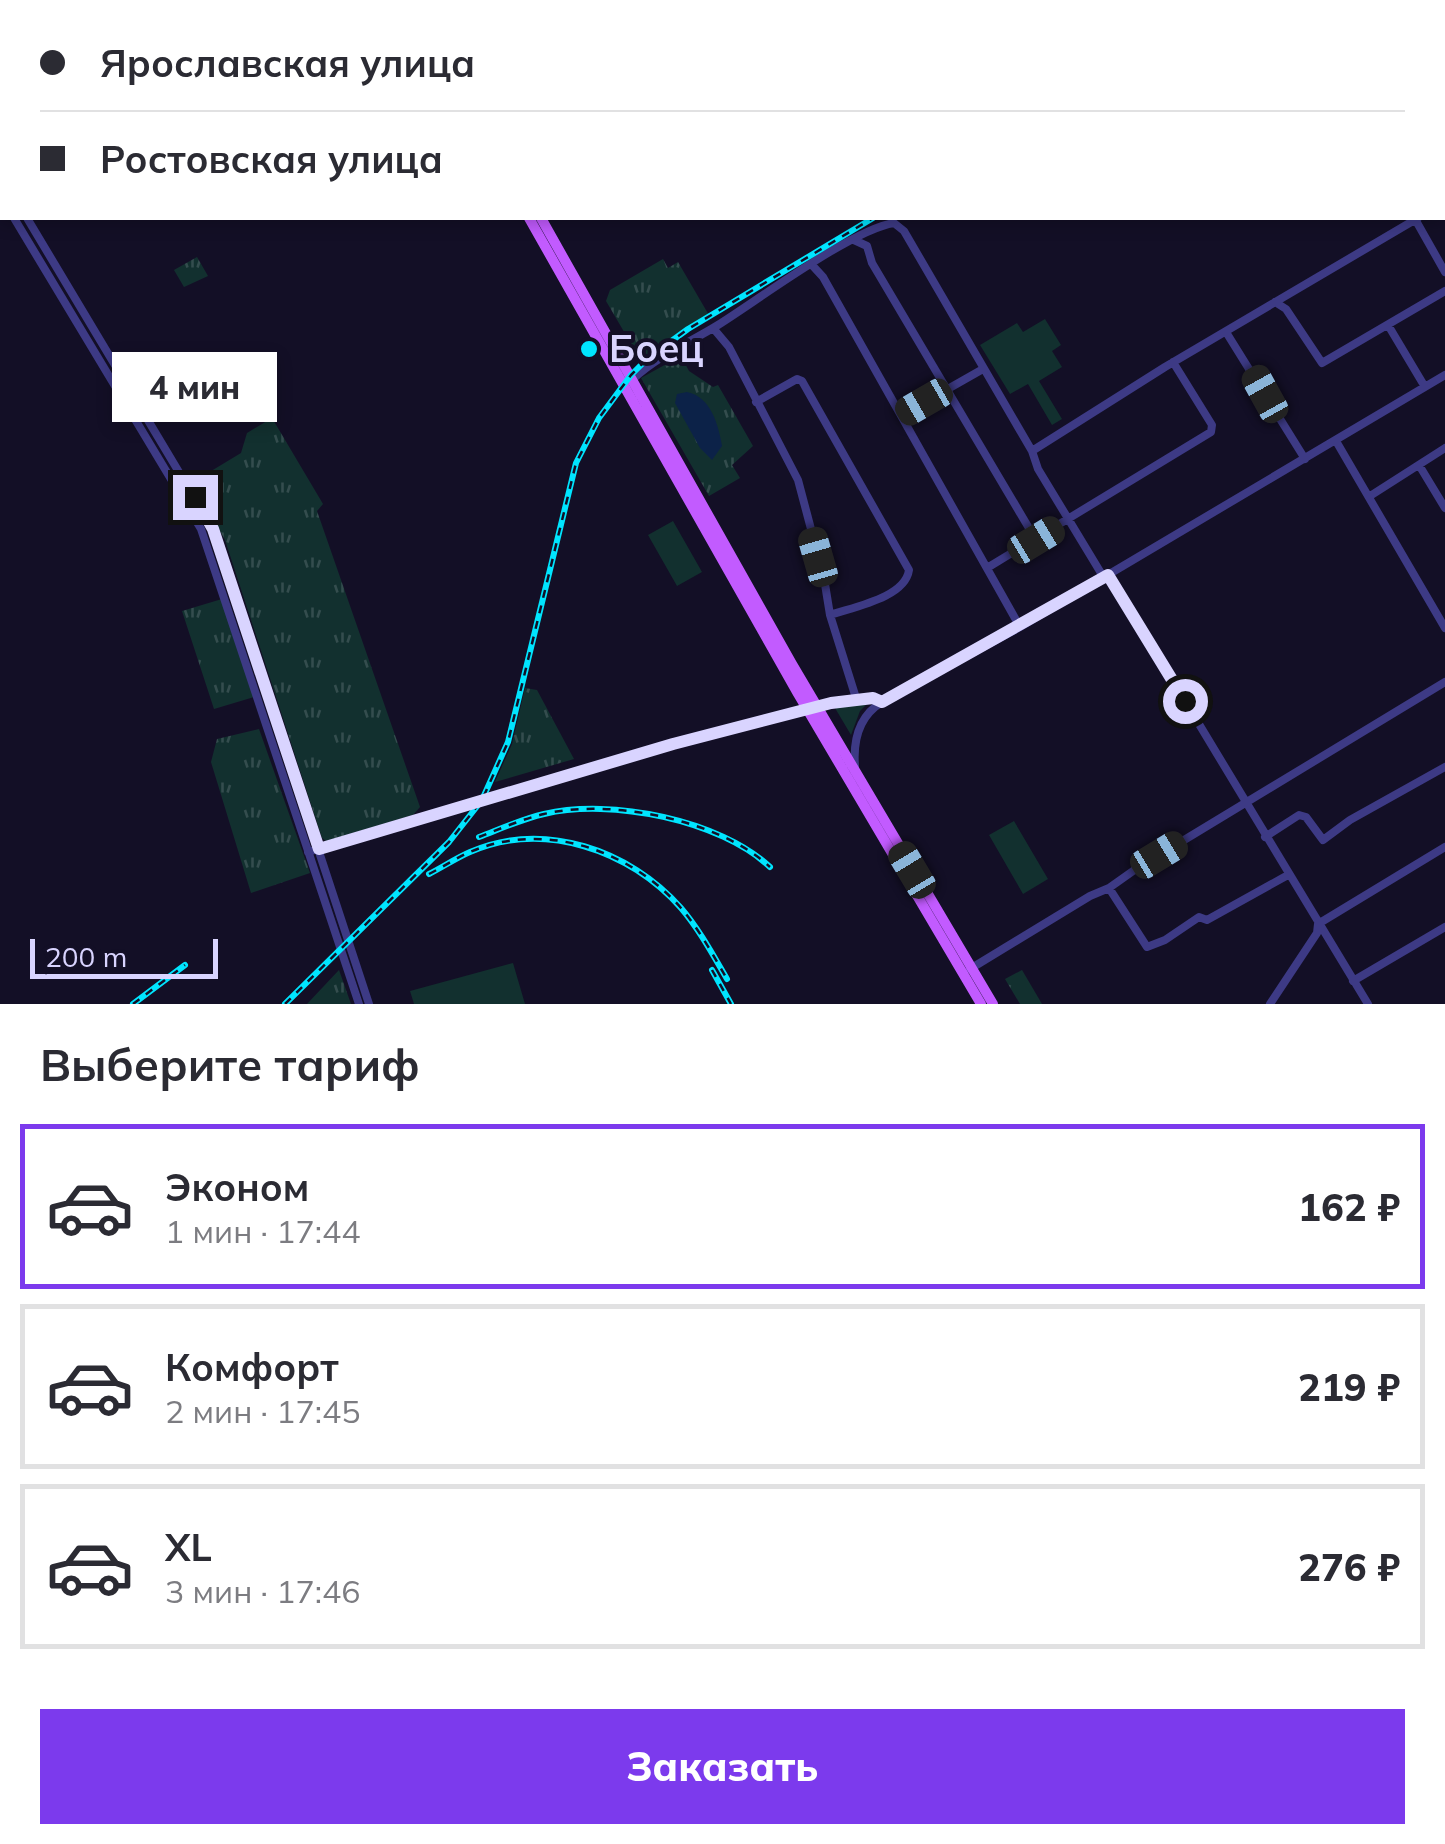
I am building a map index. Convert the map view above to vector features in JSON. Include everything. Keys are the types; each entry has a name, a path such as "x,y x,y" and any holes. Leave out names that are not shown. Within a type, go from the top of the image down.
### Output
{"main road":[{"path":"530,220 966,971 993,1004"},
{"path":"542,220 813,709 855,770 966,971 980,1004"}],"street":[{"path":"15,220 205,527 359,1004"},
{"path":"28,220 205,527 319,849 369,1004"},
{"path":"1032,450 1413,220"},
{"path":"1417,220 1445,272"},
{"path":"633,379 664,354 854,240 882,225 894,223 904,231 1032,450 1038,469 1368,1004"},
{"path":"854,240 867,246 872,262 1036,540"},
{"path":"33,248 42,243"},
{"path":"812,266 823,277 1020,627"},
{"path":"1276,302 1286,309 1322,362 1329,362 1445,291"},
{"path":"1388,325 1426,387"},
{"path":"713,328 729,347 798,480 830,614 856,698"},
{"path":"1226,332 1305,459"},
{"path":"987,568 1211,432 1212,425 1173,362"},
{"path":"902,415 983,368"},
{"path":"855,770 857,732 864,718 882,702 1020,627 1445,375"},
{"path":"756,402 797,379 802,381 909,570 902,585 830,614"},
{"path":"1336,441 1391,538 1442,613 1445,628"},
{"path":"1370,496 1445,448"},
{"path":"1418,465 1445,508"},
{"path":"966,971 1445,682"},
{"path":"308,852 673,744 856,698 882,702"},
{"path":"1265,836 1300,815 1306,817 1323,840 1350,820 1445,767"},
{"path":"1318,924 1445,847"},
{"path":"1109,888 1147,946 1165,940 1199,917 1207,920 1288,875"},
{"path":"1270,1004 1317,933 1318,924"},
{"path":"1353,981 1445,927"}],"green space":[{"path":"197,257 208,276 184,287 174,270"},
{"path":"663,259 668,268 678,262 710,317 640,359 606,301 610,290"},
{"path":"1045,319 1061,345 1052,351 1062,367 1039,381 1062,419 1052,425 1028,384 1010,394 980,345 1017,323 1023,332"},
{"path":"681,356 689,371 713,387 718,385 753,446 732,465 740,478 709,496 641,378"},
{"path":"272,418 323,504 317,511 420,807 413,815 326,841 225,540 193,482 241,453 247,433"},
{"path":"673,521 702,572 677,586 648,535"},
{"path":"222,599 254,697 214,709 182,611"},
{"path":"525,688 537,690 574,759 495,782 512,744"},
{"path":"869,702 860,711 851,735 835,708"},
{"path":"259,729 310,873 251,893 211,762 217,739"},
{"path":"1014,821 1048,879 1023,894 989,835"},
{"path":"513,963 525,1004 414,1004 410,991"},
{"path":"339,970 351,1004 307,1004"},
{"path":"1022,970 1042,1004 1020,1004 1005,979"}],"water":[{"path":"687,392 708,405 715,421 722,446 712,460 700,448 675,403 677,394"}],"railway":[{"path":"285,1004 449,842 482,800 508,742 576,463 599,418 631,375 688,329 870,220"},
{"path":"479,837 544,814 571,810 632,811 694,825 749,851 770,867"},
{"path":"429,874 470,852 498,843 556,840 584,846 637,870 660,888 694,925 727,979"},
{"path":"133,1004 185,965"},
{"path":"712,970 731,1004"}],"place":[{"name":"Боец","path":"589,349"}],"route":[{"path":"195,497 213,529 319,849 673,744 831,703 856,698 882,702 1108,575 1185,701"}]}
